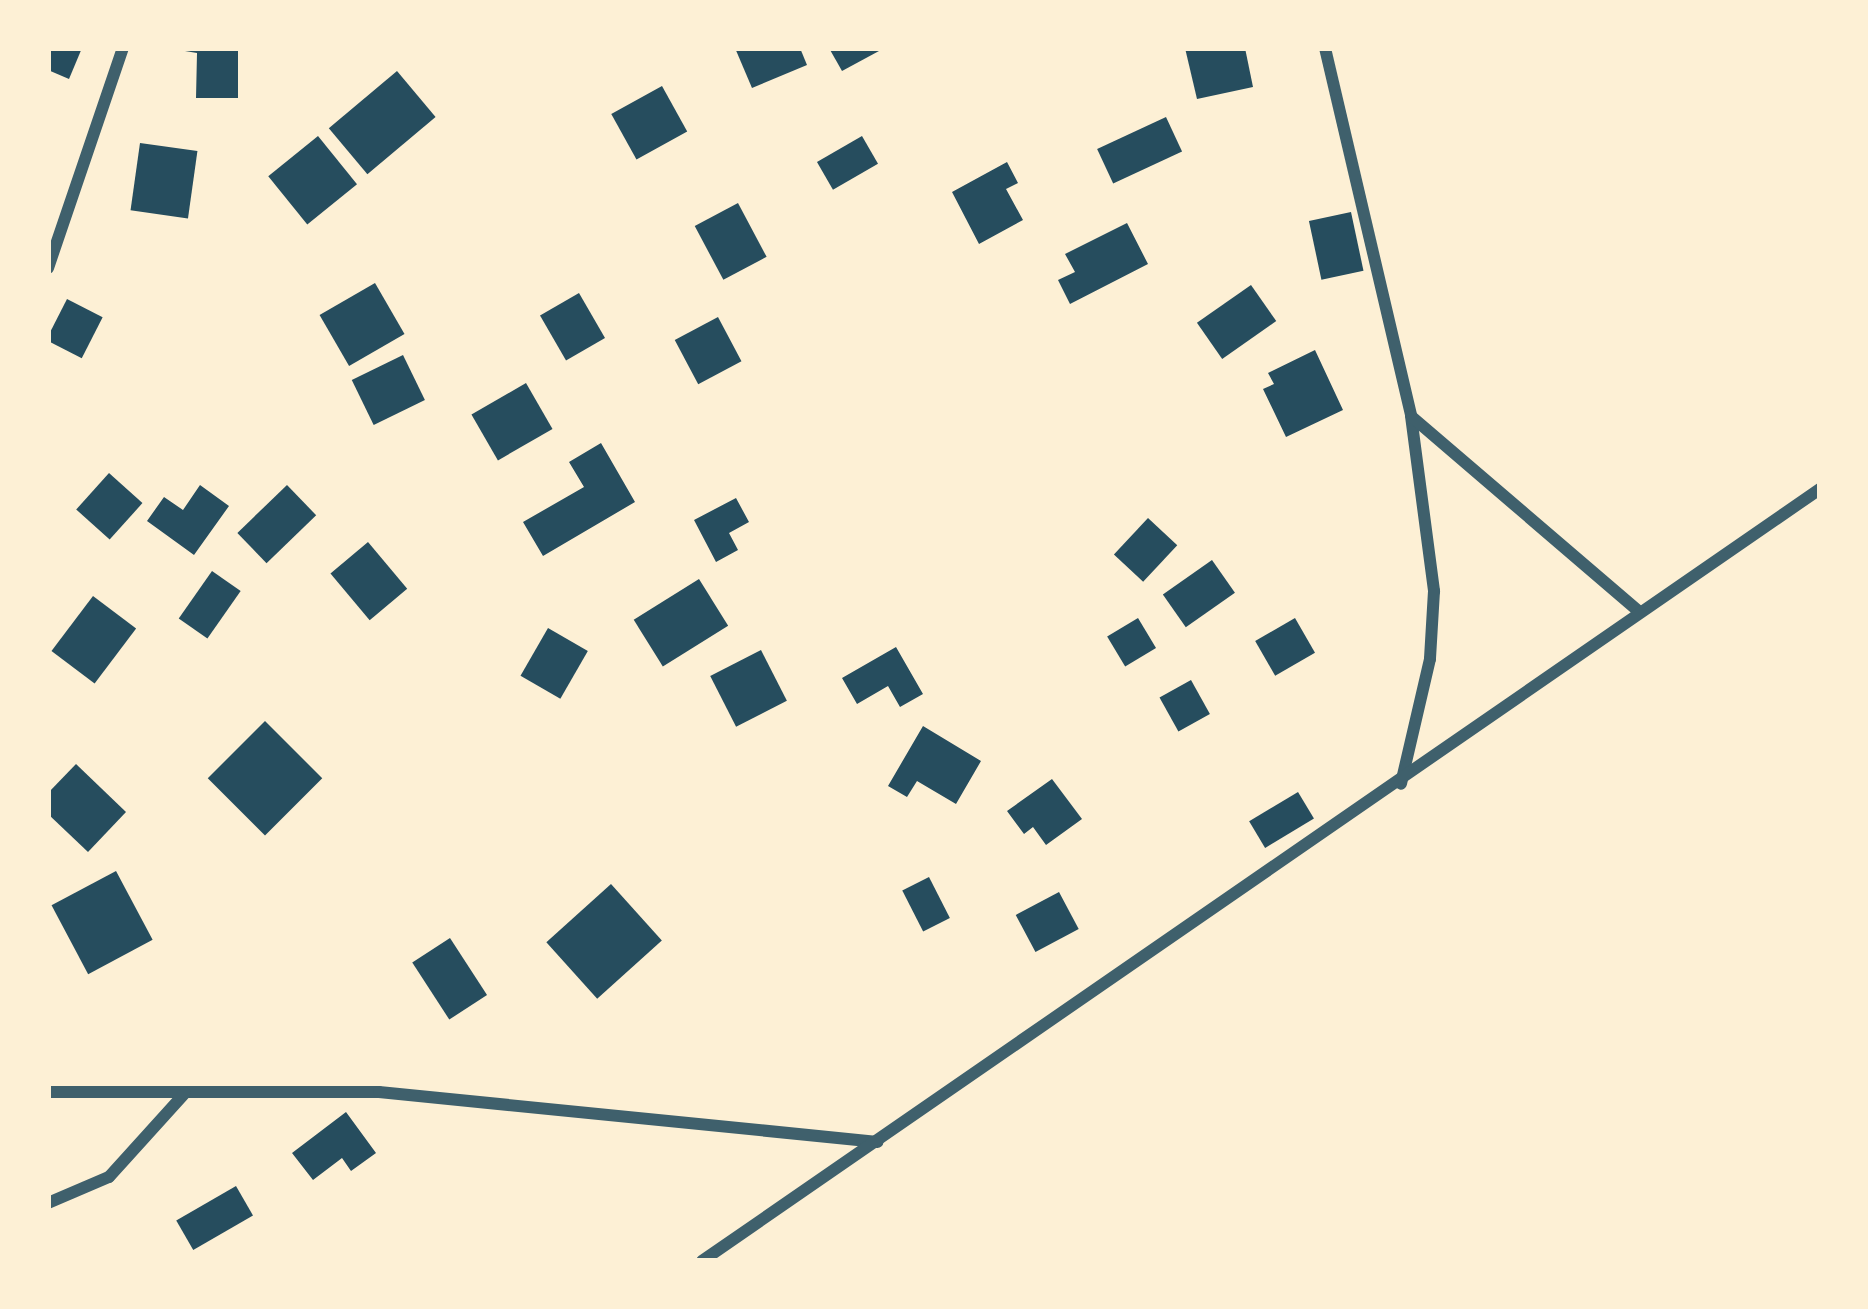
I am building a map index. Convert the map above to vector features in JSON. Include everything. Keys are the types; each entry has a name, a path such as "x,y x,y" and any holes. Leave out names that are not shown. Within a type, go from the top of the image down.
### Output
{"street":[{"path":"48,268 123,48"},
{"path":"1325,48 1411,416 1434,591 1430,658 1401,786"},
{"path":"1411,416 1637,610"},
{"path":"702,1261 1401,786 1637,610 1820,490"},
{"path":"48,1092 380,1091 879,1142"},
{"path":"48,1204 109,1177 185,1093"}],"building":[{"path":"48,48 82,48 69,79 48,70"},
{"path":"167,48 238,48 238,98 196,98 197,53"},
{"path":"735,48 800,48 807,65 752,88"},
{"path":"829,48 877,48 879,51 842,71"},
{"path":"1185,48 1245,48 1253,87 1197,99"},
{"path":"397,71 436,117 367,174 329,128"},
{"path":"662,86 687,131 636,160 611,114"},
{"path":"1166,117 1182,151 1113,184 1097,149"},
{"path":"318,136 357,184 307,224 268,176"},
{"path":"862,136 878,164 833,190 817,162"},
{"path":"140,143 197,151 188,218 131,210"},
{"path":"1007,162 1018,183 1006,189 1023,220 979,244 952,192"},
{"path":"738,203 767,257 723,280 695,226"},
{"path":"1351,212 1363,271 1321,280 1309,221"},
{"path":"1127,223 1148,264 1070,304 1058,280 1075,272 1065,254"},
{"path":"375,283 405,334 349,366 320,315"},
{"path":"1251,285 1276,321 1222,359 1197,323"},
{"path":"579,293 605,338 566,361 540,316"},
{"path":"67,299 103,317 82,358 48,341"},
{"path":"718,317 741,361 698,384 675,340"},
{"path":"1315,350 1343,410 1286,437 1263,389 1274,384 1268,373"},
{"path":"403,355 425,400 374,425 352,380"},
{"path":"526,383 552,429 498,460 471,414"},
{"path":"601,443 635,502 543,556 523,522 584,487 569,462"},
{"path":"109,473 142,503 110,540 76,509"},
{"path":"200,485 229,506 194,555 147,521 164,497 183,510"},
{"path":"287,485 316,515 267,563 237,533"},
{"path":"736,498 749,522 729,533 738,550 716,562 694,520"},
{"path":"1148,518 1177,545 1143,582 1114,555"},
{"path":"368,542 407,589 370,620 330,573"},
{"path":"1212,560 1235,593 1186,627 1163,594"},
{"path":"212,571 241,591 207,639 179,619"},
{"path":"699,579 728,626 663,666 634,620"},
{"path":"93,596 136,628 95,684 51,651"},
{"path":"1138,618 1156,648 1125,667 1107,637"},
{"path":"1295,618 1315,653 1275,676 1255,641"},
{"path":"548,628 588,651 560,699 520,676"},
{"path":"896,647 923,694 900,707 888,686 857,704 842,678"},
{"path":"761,650 787,701 736,727 710,676"},
{"path":"1191,680 1210,714 1178,732 1160,697"},
{"path":"265,721 322,778 265,836 208,778"},
{"path":"923,726 981,761 956,804 917,781 907,797 888,786"},
{"path":"76,764 126,812 88,852 48,814 48,793"},
{"path":"1052,779 1082,819 1046,845 1033,827 1024,834 1007,811"},
{"path":"1298,792 1314,819 1265,848 1249,821"},
{"path":"116,871 153,940 88,974 52,905"},
{"path":"929,877 950,918 923,932 902,891"},
{"path":"611,884 662,940 597,999 546,942"},
{"path":"1059,892 1079,929 1035,952 1016,915"},
{"path":"450,938 487,995 449,1020 412,963"},
{"path":"346,1112 376,1153 351,1171 342,1158 313,1180 292,1153"},
{"path":"236,1186 253,1215 193,1250 176,1220"}]}
